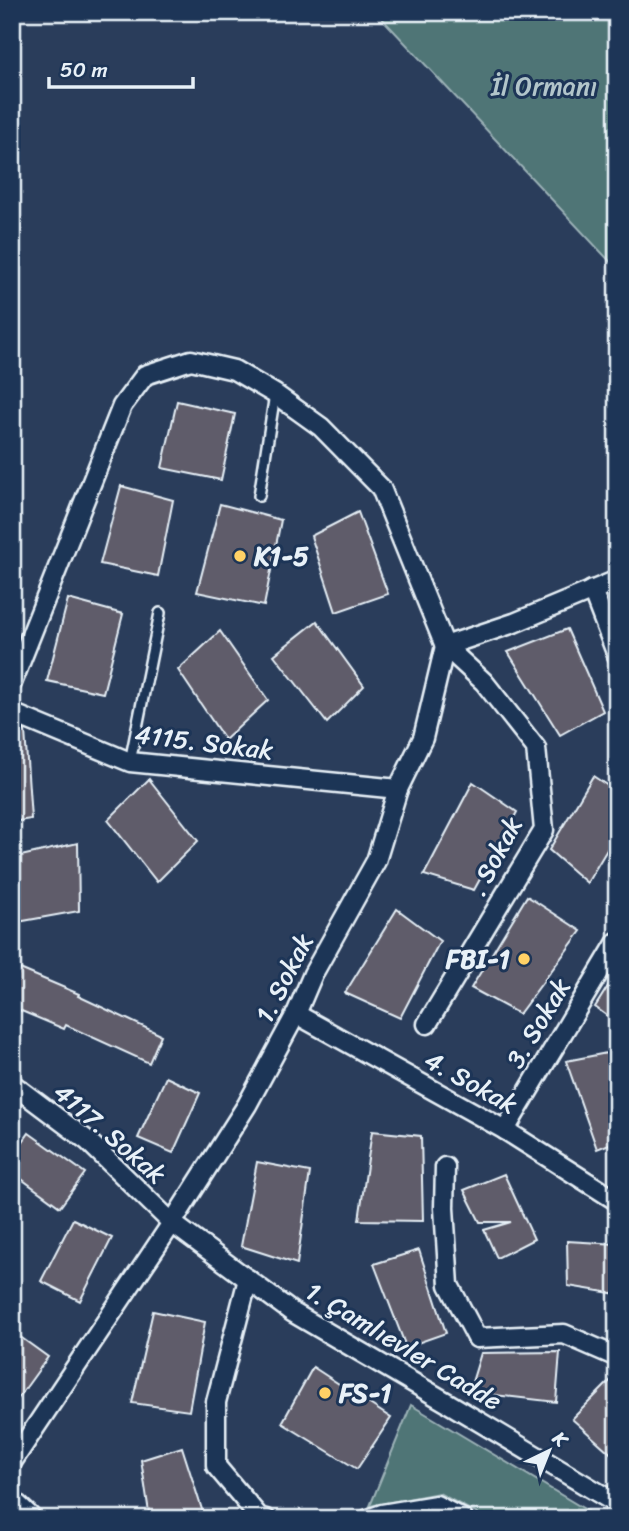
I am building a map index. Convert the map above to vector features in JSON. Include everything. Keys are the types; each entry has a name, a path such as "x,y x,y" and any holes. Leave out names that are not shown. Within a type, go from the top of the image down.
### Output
{"main road":[{"path":"12,1506 26,1519"}],"street":[{"path":"12,683 122,406 145,375 191,360 234,370 275,394 321,427 381,488 445,646 514,623 617,580"},
{"path":"592,590 617,655"},
{"name":"1. Sokak","path":"12,1462 172,1223 247,1105 296,1014 313,974 376,861 398,789 424,738 445,646"},
{"name":". Sokak","path":"427,1024 544,830 536,748 484,682 445,646"},
{"name":"4115. Sokak","path":"12,713 130,762 398,789"},
{"name":"3. Sokak","path":"505,1130 617,942"},
{"name":"4. Sokak","path":"296,1014 505,1130 617,1201"},
{"name":"4117. Sokak","path":"12,1084 88,1141 172,1223"},
{"path":"445,1167 444,1208 449,1285 477,1338 564,1334 617,1357"},
{"name":"1. Çamlıevler Cadde","path":"172,1223 292,1312 617,1504"},
{"path":"248,1279 216,1402 216,1466 259,1517 266,1519"},
{"path":"368,1519 436,1505 463,1519"}],"lane":[{"path":"259,496 275,394"},
{"path":"130,762 159,613"}],"green space":[{"name":"İl Ormanı","path":"376,12 617,12 617,269"},
{"path":"411,1405 601,1519 487,1519 439,1493 370,1506"}],"building":[{"path":"177,401 235,414 221,480 162,468"},
{"path":"121,486 173,500 158,576 100,564"},
{"name":"K1-5","path":"220,504 281,520 264,606 197,592"},
{"path":"358,512 388,594 336,612 311,536"},
{"path":"68,599 123,614 103,693 47,681"},
{"path":"317,621 364,686 327,723 274,655"},
{"path":"567,629 603,711 560,735 508,652"},
{"path":"220,631 268,700 225,740 178,670"},
{"path":"12,725 25,731 31,819 12,822"},
{"path":"593,776 617,792 617,833 587,883 549,850"},
{"path":"149,779 198,841 157,882 108,820"},
{"path":"473,782 517,812 474,890 424,875"},
{"path":"78,843 79,911 12,923 12,858"},
{"name":"FBI-1","path":"527,896 581,931 519,1014 471,988"},
{"path":"397,909 440,941 400,1018 345,993"},
{"path":"20,969 79,994 78,996 161,1035 149,1063 66,1025 64,1029 12,1007 12,988"},
{"path":"617,972 617,1023 595,1007"},
{"path":"617,1051 617,1141 597,1149 566,1061"},
{"path":"166,1077 200,1093 173,1153 138,1138"},
{"path":"372,1131 421,1136 423,1221 359,1220"},
{"path":"29,1133 85,1173 60,1207 12,1172 12,1157"},
{"path":"257,1162 310,1172 297,1264 241,1246"},
{"path":"504,1174 534,1239 497,1258 484,1230 511,1222 480,1222 464,1190"},
{"path":"73,1219 112,1238 80,1301 41,1281"},
{"path":"567,1241 617,1244 617,1294 568,1286"},
{"path":"419,1250 446,1333 406,1347 374,1264"},
{"path":"153,1311 205,1322 189,1411 132,1403"},
{"path":"12,1331 48,1357 12,1407"},
{"path":"560,1352 556,1402 469,1392 481,1353"},
{"name":"FS-1","path":"313,1367 391,1418 357,1469 282,1423"},
{"path":"617,1374 617,1459 572,1419"},
{"path":"182,1447 205,1519 150,1519 141,1460"}],"place":[{"name":"K1-5","path":"240,556"},
{"name":"FBI-1","path":"524,959"},
{"name":"FS-1","path":"325,1393"}]}
